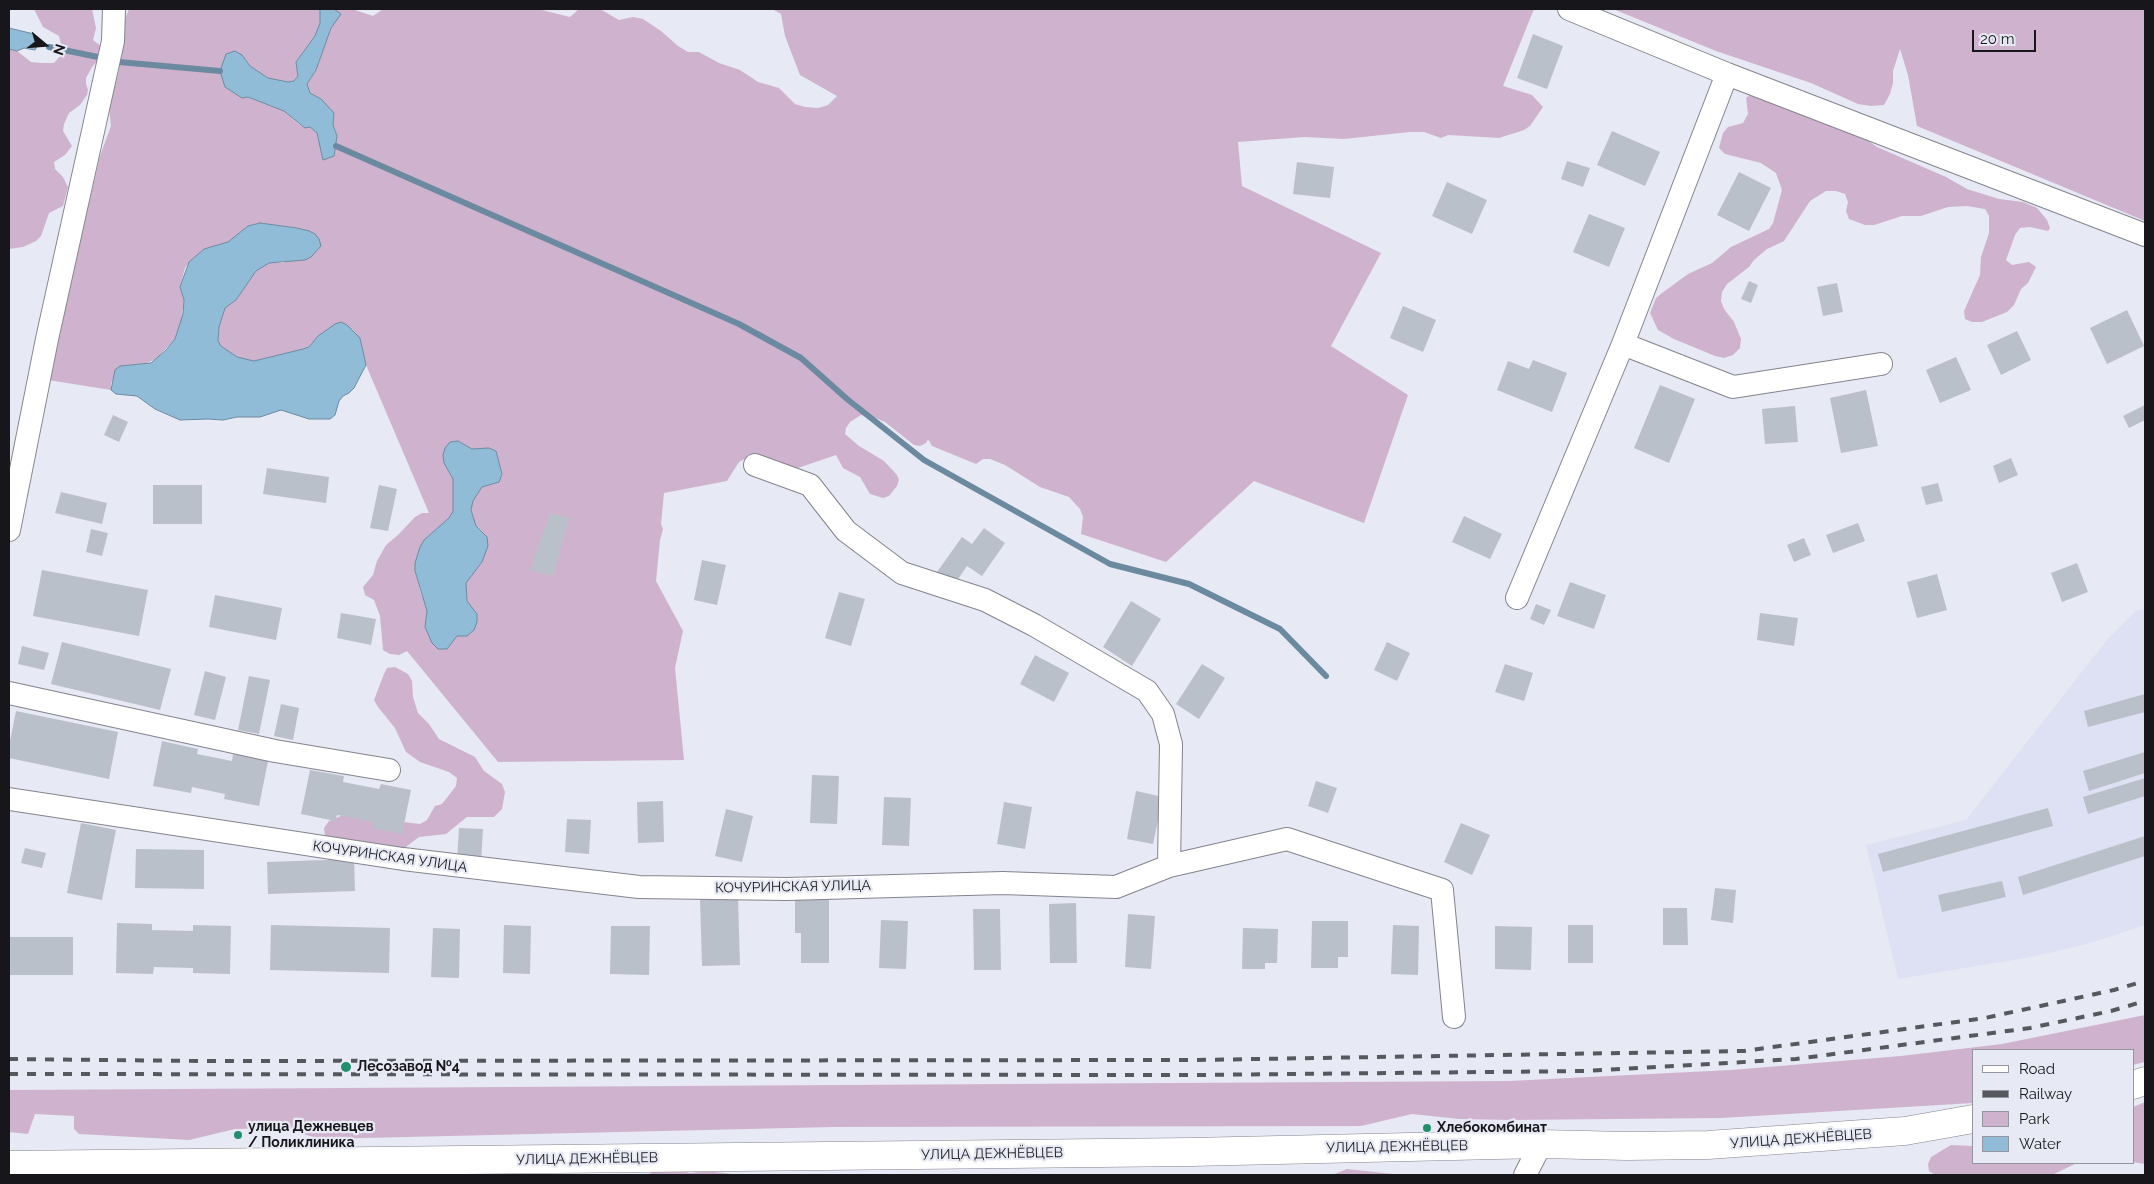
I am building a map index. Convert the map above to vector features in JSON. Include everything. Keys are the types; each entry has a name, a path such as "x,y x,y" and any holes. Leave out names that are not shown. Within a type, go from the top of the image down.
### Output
{"main road":[{"name":"УЛИЦА ДЕЖНЁВЦЕВ","path":"9,1165 162,1170 1541,1144 1708,1145 1905,1131 1972,1119"}],"street":[{"path":"9,530 49,329 113,41 114,9"},
{"path":"1569,9 1727,74 2145,236"},
{"path":"1517,598 1623,344 1727,74"},
{"path":"1623,344 1734,387 1881,364"},
{"path":"754,465 810,485 846,531 902,573 985,600 1034,624 1147,692 1163,714 1171,744 1169,866"},
{"path":"9,693 275,751 389,770"},
{"name":"КОЧУРИНСКАЯ УЛИЦА","path":"9,798 377,856 639,887 787,888 1003,883 1116,887 1169,866 1287,839 1442,890 1454,1017"},
{"path":"1525,1175 1541,1144"}],"shaded area":[{"path":"2145,608 2145,925 2087,944 2031,957 1898,979 1866,845 1966,820 2106,641 2136,611"}],"green space":[{"path":"34,9 92,9 96,28 93,40 102,47 100,58 86,78 87,95 80,105 69,113 64,124 63,131 72,146 65,155 54,162 55,169 63,177 68,187 63,206 49,213 41,236 36,241 23,247 9,249 9,49 17,51 31,62 42,63 54,63 63,53 59,36 43,27"},
{"path":"129,9 320,9 320,23 315,36 296,62 298,76 294,81 288,82 268,78 250,66 242,55 225,87 242,98 248,97 284,111 300,125 310,127 317,133 318,139 334,156 337,136 333,125 334,116 321,99 310,93 307,84 316,70 331,28 340,14 334,9 352,9 373,16 383,9 538,9 570,17 579,9 600,9 619,20 633,17 643,19 688,52 699,52 719,63 740,70 758,82 779,88 795,104 818,108 828,105 837,96 800,75 785,36 781,14 772,9 1534,9 1503,86 1532,95 1543,107 1530,126 1524,130 1499,138 1448,135 1441,138 1424,132 1410,132 1344,139 1304,137 1238,142 1242,186 1381,253 1331,346 1408,395 1364,523 1254,481 1166,562 1081,534 1083,517 1080,509 1069,497 1040,487 1005,465 990,459 983,459 976,464 932,446 928,439 926,443 920,446 914,445 885,422 861,415 850,422 845,434 859,446 884,461 897,475 899,480 897,486 889,496 883,498 870,494 860,477 843,468 836,455 795,469 752,455 739,462 727,481 664,493 661,524 663,529 660,540 656,581 683,631 675,668 684,760 498,762 407,651 399,655 390,654 383,650 380,616 374,600 365,595 363,587 373,575 377,561 386,545 415,517 422,513 429,513 366,365 360,338 352,329 330,328 318,336 309,347 254,361 237,357 221,346 218,341 219,327 225,308 236,300 256,271 269,263 284,263 315,234 297,228 260,223 248,226 228,242 204,249 185,268 180,287 184,300 181,321 175,339 156,359 145,364 120,366 111,383 111,390 48,380 100,156 111,126 109,108 119,70 121,29","holes":["458,441 472,449 489,448 496,451 502,474 499,482 482,487 473,501 471,510 476,526 482,531 482,562 466,583 467,636 457,636 447,649 425,627 427,611 415,571 420,547 424,540 449,518 453,511 453,479 444,463 443,455"]},
{"path":"1613,9 2145,9 2145,221 1917,126 1908,75 1900,49 1893,71 1893,83 1890,94 1884,105 1871,106 1858,104 1811,83 1716,51"},
{"path":"1752,93 1864,138 1877,147 1946,177 1967,189 1999,199 2023,202 2037,208 2047,220 2050,228 2048,231 2030,227 2020,228 2015,235 2006,260 2012,265 2029,262 2036,267 2028,283 2021,289 2014,305 2007,312 1982,322 1972,322 1965,319 1964,311 1980,275 1981,257 1989,233 1989,216 1985,209 1967,206 1948,207 1921,216 1902,216 1874,225 1865,225 1849,219 1846,211 1848,202 1845,194 1836,191 1826,191 1810,201 1784,241 1767,249 1749,267 1727,284 1722,292 1721,301 1724,309 1734,322 1741,339 1740,348 1733,355 1724,358 1715,356 1674,339 1658,330 1650,313 1656,298 1688,274 1712,263 1731,247 1769,229 1773,223 1782,190 1776,173 1761,163 1725,154 1719,148 1723,133 1728,127 1743,123 1748,114 1746,98"},
{"path":"395,667 408,674 412,681 413,697 418,713 429,724 439,739 475,757 484,771 502,784 505,792 502,809 494,817 467,817 446,834 419,837 403,849 325,836 324,828 329,821 343,815 420,824 427,820 435,806 442,804 456,786 457,778 449,772 420,762 406,752 395,728 374,700 387,668"},
{"path":"2145,1015 2145,1062 2134,1065 2134,1049 1972,1049 1972,1103 1721,1118 1510,1120 1459,1119 1412,1114 1361,1126 833,1127 321,1139 280,1128 235,1129 189,1140 79,1134 74,1129 74,1116 35,1114 28,1134 9,1132 9,1090 1509,1081 1731,1070 1901,1056 2002,1044"},
{"path":"2145,1102 2145,1164 2134,1162 2134,1107"},
{"path":"1951,1145 1972,1146 1972,1164 2075,1164 2052,1175 1935,1175 1929,1171 1928,1164 1931,1157"},
{"path":"675,1169 690,1173 707,1171 740,1175 647,1175 654,1171"},
{"path":"1347,1169 1402,1175 1332,1175"}],"water":[{"path":"320,9 334,9 341,14 331,28 316,70 307,84 310,93 321,99 334,113 333,125 337,136 334,156 323,160 317,133 310,127 305,128 284,111 248,97 242,98 225,87 220,71 226,54 235,51 242,55 250,66 268,78 288,82 294,81 298,76 296,62 315,36 320,23"},
{"path":"9,28 34,34 38,45 35,50 24,48 17,51 9,49"},
{"path":"260,223 309,231 319,239 321,246 311,257 305,260 269,263 256,271 236,300 225,308 219,327 218,341 221,346 237,357 254,361 309,347 318,336 335,324 341,322 347,325 360,338 366,365 354,388 339,401 335,415 330,419 309,419 281,410 260,417 237,417 223,420 180,420 155,409 137,396 116,394 111,390 115,370 120,366 151,363 175,339 183,314 184,300 180,287 189,262 204,249 228,242 248,226"},
{"path":"458,441 472,449 489,448 496,451 502,474 499,482 482,487 473,501 471,510 476,526 487,537 488,546 482,562 466,583 467,601 477,614 477,622 474,630 467,636 457,636 447,649 438,649 432,643 425,627 427,611 415,571 415,563 424,540 449,518 453,511 453,479 444,463 443,455 445,448 450,442"}],"building":[{"path":"1533,34 1563,46 1547,89 1517,78"},
{"path":"1612,131 1660,152 1645,186 1597,165"},
{"path":"1567,161 1590,168 1583,187 1561,179"},
{"path":"1297,162 1334,167 1330,198 1293,194"},
{"path":"1739,172 1771,188 1749,231 1717,215"},
{"path":"1447,182 1487,200 1472,234 1432,216"},
{"path":"1589,214 1625,228 1609,267 1573,252"},
{"path":"1749,281 1758,285 1751,303 1741,299"},
{"path":"1837,283 1843,312 1823,316 1817,287"},
{"path":"1403,306 1436,320 1423,352 1390,338"},
{"path":"2127,310 2144,346 2107,364 2090,328"},
{"path":"2017,331 2031,360 2001,375 1987,345"},
{"path":"1956,357 1971,390 1940,403 1926,370"},
{"path":"1533,360 1567,373 1552,412 1497,390 1508,361 1529,369"},
{"path":"1660,385 1695,399 1669,463 1634,448"},
{"path":"1866,390 1878,446 1841,453 1830,398"},
{"path":"2145,405 2145,420 2129,428 2123,416"},
{"path":"1795,406 1798,442 1765,444 1762,409"},
{"path":"113,415 128,422 119,442 104,435"},
{"path":"2011,458 2018,475 1999,483 1993,466"},
{"path":"267,468 329,477 326,503 263,494"},
{"path":"1938,483 1943,501 1926,505 1921,487"},
{"path":"153,485 202,485 202,524 153,524"},
{"path":"379,485 397,489 388,531 370,528"},
{"path":"61,492 107,503 102,524 55,513"},
{"path":"550,513 569,518 553,576 530,570"},
{"path":"1464,516 1502,534 1490,559 1452,542"},
{"path":"1858,523 1865,541 1833,553 1826,535"},
{"path":"984,528 1005,543 982,576 967,566 954,585 937,572 962,537 972,544"},
{"path":"91,529 108,533 102,556 86,552"},
{"path":"1804,538 1811,555 1794,562 1787,545"},
{"path":"702,560 726,565 717,605 694,600"},
{"path":"2077,563 2088,592 2062,602 2051,573"},
{"path":"42,570 148,590 139,636 33,616"},
{"path":"1937,574 1947,610 1917,618 1907,582"},
{"path":"1570,582 1606,595 1594,629 1557,616"},
{"path":"839,592 865,599 851,646 825,638"},
{"path":"215,595 282,608 276,640 209,627"},
{"path":"1131,601 1161,619 1132,666 1103,647"},
{"path":"1536,604 1551,610 1544,625 1530,619"},
{"path":"341,613 376,619 371,645 337,638"},
{"path":"1760,613 1798,618 1794,646 1757,640"},
{"path":"62,642 171,669 160,710 51,684"},
{"path":"1387,642 1410,653 1397,681 1374,670"},
{"path":"22,646 49,653 44,670 18,664"},
{"path":"1035,655 1069,673 1054,702 1020,684"},
{"path":"1202,664 1225,678 1199,719 1176,704"},
{"path":"1505,664 1533,673 1524,701 1495,692"},
{"path":"205,671 226,677 215,720 194,715"},
{"path":"249,676 270,680 259,734 238,730"},
{"path":"2145,694 2145,712 2088,727 2084,711"},
{"path":"281,704 299,708 293,740 274,736"},
{"path":"16,711 118,732 109,779 9,758 9,746"},
{"path":"162,741 198,749 197,754 232,761 233,754 268,761 259,806 224,799 225,794 192,787 191,793 153,786"},
{"path":"2145,752 2145,773 2089,791 2083,771"},
{"path":"310,770 344,776 343,782 379,789 381,784 411,790 402,834 372,828 374,822 337,815 335,821 301,814"},
{"path":"812,775 839,776 837,824 810,823"},
{"path":"2145,778 2145,796 2088,814 2083,797"},
{"path":"1316,781 1337,788 1328,813 1308,806"},
{"path":"1136,791 1163,797 1153,844 1127,839"},
{"path":"884,797 911,798 909,846 882,845"},
{"path":"663,801 664,842 638,843 637,802"},
{"path":"1004,802 1032,807 1025,849 997,844"},
{"path":"2048,808 2053,826 1883,872 1878,854"},
{"path":"726,809 753,816 742,862 715,856"},
{"path":"567,819 591,820 589,854 565,852"},
{"path":"81,823 116,830 102,900 67,893"},
{"path":"1461,823 1490,835 1472,875 1444,862"},
{"path":"459,828 483,829 481,863 457,861"},
{"path":"2145,836 2145,856 2023,895 2018,877"},
{"path":"25,848 46,853 42,868 21,863"},
{"path":"136,849 204,850 204,889 135,888"},
{"path":"354,859 355,891 268,894 267,862"},
{"path":"2002,881 2006,897 1942,912 1938,895"},
{"path":"1715,888 1736,890 1733,923 1711,920"},
{"path":"795,894 829,894 829,963 801,963 801,933 795,933"},
{"path":"738,897 740,965 702,966 700,899"},
{"path":"1076,903 1077,963 1050,963 1049,904"},
{"path":"1663,908 1687,908 1688,945 1663,945"},
{"path":"973,909 1000,909 1001,970 974,970"},
{"path":"1128,914 1155,916 1151,969 1125,967"},
{"path":"881,920 908,921 906,969 879,968"},
{"path":"1312,921 1348,921 1348,957 1338,957 1338,968 1311,968"},
{"path":"117,923 152,924 152,930 193,931 193,925 231,926 230,974 193,973 193,968 154,967 153,974 116,973"},
{"path":"271,925 390,928 389,973 270,970"},
{"path":"504,925 531,926 530,974 503,973"},
{"path":"1393,925 1419,926 1418,975 1391,974"},
{"path":"1568,925 1593,925 1593,963 1568,963"},
{"path":"611,926 650,926 649,975 610,974"},
{"path":"1495,926 1532,927 1531,970 1495,969"},
{"path":"433,928 460,929 459,978 431,977"},
{"path":"1243,928 1278,929 1277,963 1265,963 1265,969 1242,969"},
{"path":"9,937 73,937 73,975 9,975"}],"waterway":[{"path":"49,47 98,57"},
{"path":"119,62 220,71"},
{"path":"336,146 739,324 801,358 847,399 924,460 1110,564 1189,584 1280,629 1326,676"}],"railway":[{"path":"9,1059 201,1061 1195,1060 1744,1051 1985,1018 2114,990 2145,981"},
{"path":"9,1074 1194,1075 1586,1071 1796,1059 2030,1028 2111,1011 2145,1001"}],"place":[{"name":"Лесозавод №4","path":"346,1067"},
{"name":"Хлебокомбинат","path":"1427,1128"},
{"name":"улица Дежневцев / Поликлиника","path":"238,1135"}]}
